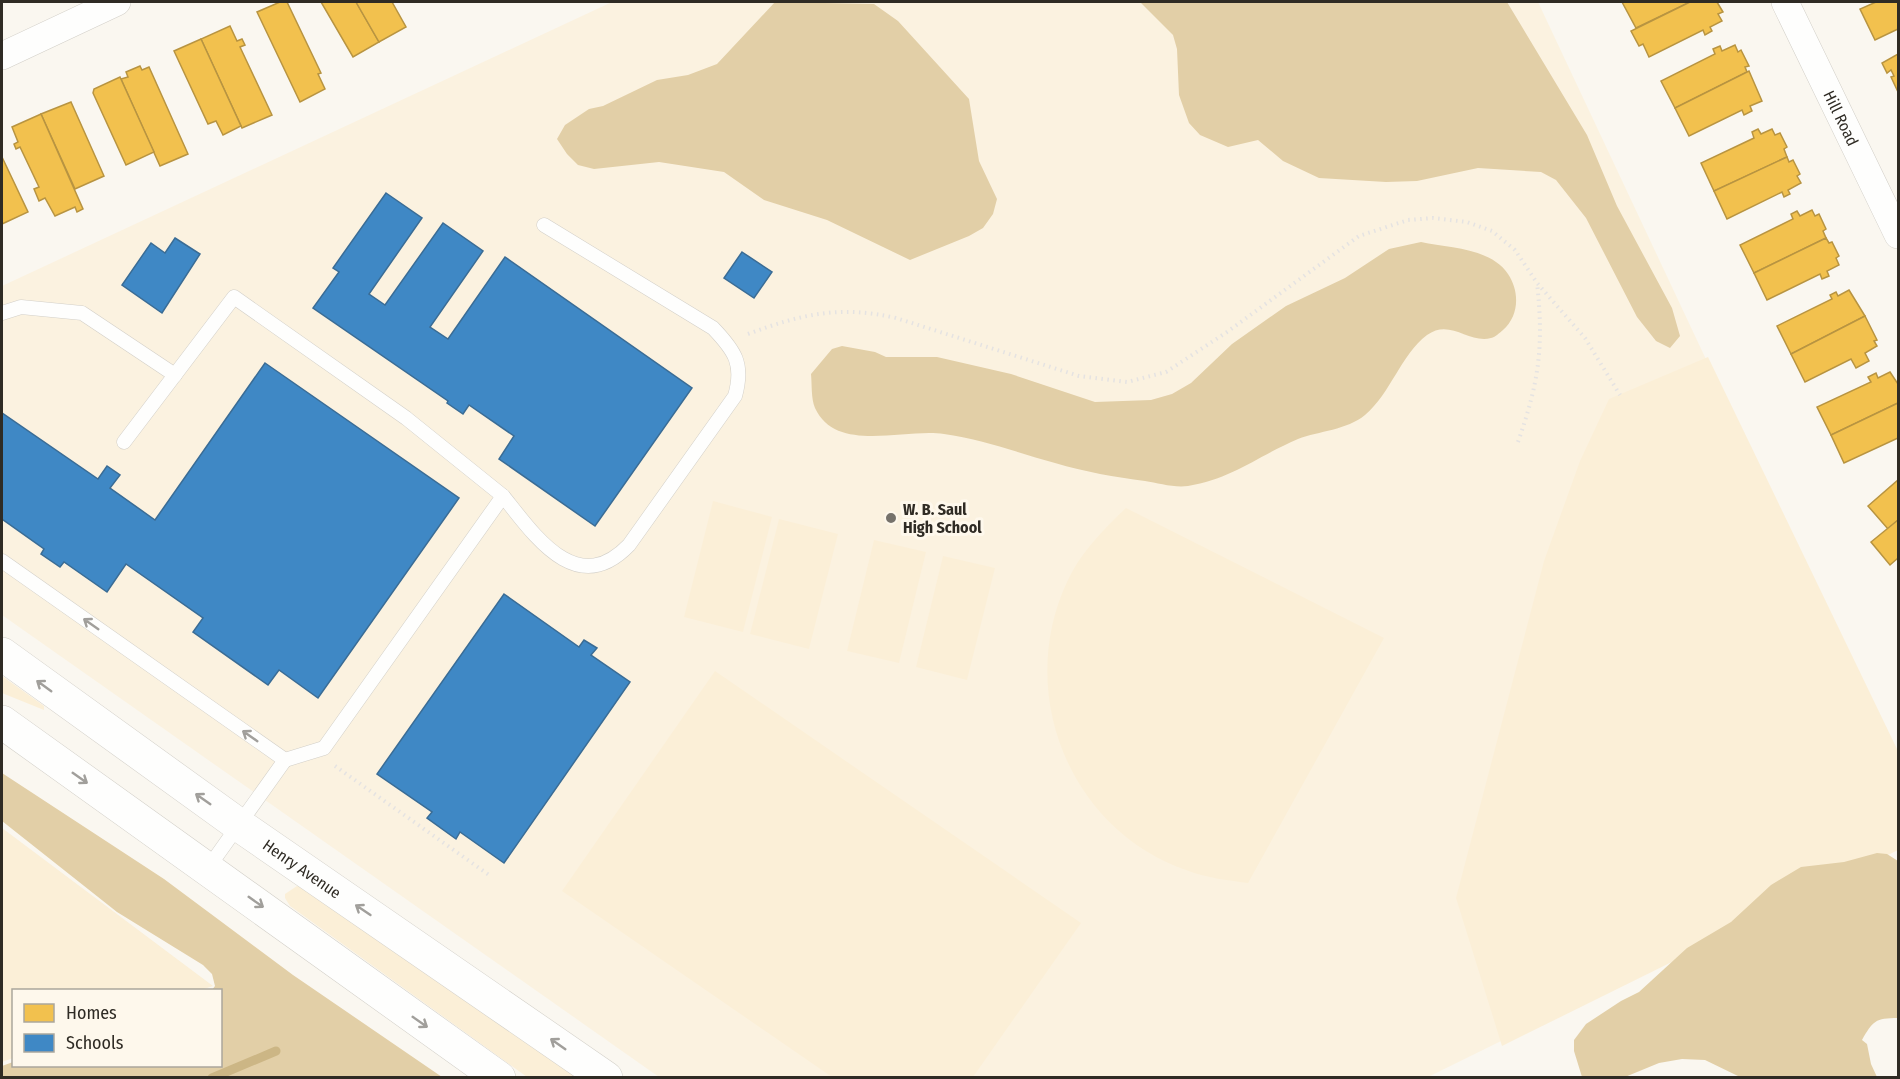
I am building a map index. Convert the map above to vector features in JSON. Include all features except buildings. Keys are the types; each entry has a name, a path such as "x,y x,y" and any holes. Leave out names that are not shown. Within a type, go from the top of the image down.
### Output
{"main road":[{"name":"Henry Avenue","path":"2,654 239,825 606,1077"},
{"path":"2,722 499,1077"}],"street":[{"path":"2,56 117,2"},
{"name":"Hill Road","path":"1785,2 1899,235"}],"lane":[{"path":"124,442 234,297 406,418 503,496 540,543 566,561 584,566 600,565 616,559 629,545 735,396 740,379 739,363 727,342 713,328 544,225"},
{"path":"2,313 21,307 82,313 175,375"},
{"path":"208,868 285,760 324,748 503,496"},
{"path":"2,561 285,760"}],"path":[{"path":"727,342 781,322 817,313 866,311 896,318 1079,376 1127,382 1166,372 1227,332 1359,236 1408,220 1433,218 1467,222 1492,231 1515,250 1537,283 1585,338 1620,395"},
{"path":"1518,442 1529,410 1542,346 1537,283"},
{"path":"314,751 489,876"}],"shaded area":[{"name":"W. B. Saul High School","path":"612,2 1538,2 1735,421 1898,846 1428,1077 659,1077 2,615 2,286"},
{"path":"775,2 874,4 898,21 969,99 979,161 997,199 993,214 983,228 910,260 827,220 764,200 724,172 659,162 594,169 578,165 567,154 557,139 565,125 589,109 603,106 657,80 688,75 717,64"},
{"path":"1140,2 1507,2 1587,135 1617,206 1672,308 1680,336 1670,348 1656,341 1637,317 1586,218 1556,180 1541,172 1478,168 1417,181 1386,182 1319,178 1283,161 1258,140 1228,147 1200,135 1189,123 1179,95 1177,49 1173,35"},
{"path":"1421,242 1480,254 1501,265 1512,281 1516,296 1515,311 1503,330 1494,337 1483,339 1452,330 1435,330 1410,353 1382,396 1358,420 1298,439 1232,473 1204,483 1177,486 1100,474 944,434 854,435 838,431 825,422 815,408 811,374 832,349 842,346 875,352 886,357 937,357 1011,374 1095,402 1151,400 1172,394 1191,383 1232,344 1286,306 1345,278 1389,249"},
{"path":"1708,357 1898,751 1898,850 1502,1046 1456,898 1544,561 1580,461 1609,399"},
{"path":"713,501 772,517 743,632 684,617"},
{"path":"1126,508 1384,638 1248,883 1194,873 1145,851 1111,824 1084,791 1063,753 1051,711 1047,668 1052,625 1067,582 1078,561"},
{"path":"779,519 838,534 809,649 750,634"},
{"path":"874,540 926,552 899,663 847,651"},
{"path":"943,556 995,568 967,680 916,667"},
{"path":"715,671 1081,923 973,1077 832,1077 562,891"},
{"path":"2,676 44,706 44,710 2,693"},
{"path":"2,773 164,879 293,975 442,1077 2,1077 2,1066 12,1062 12,1067 222,1067 222,989 213,989 215,986 212,974 203,965 117,912 2,821"},
{"path":"2,828 213,986 204,989 12,989 12,1058 2,1062"},
{"path":"1877,853 1887,854 1898,861 1898,1018 1879,1020 1862,1040 1867,1044 1871,1064 1877,1077 1740,1077 1705,1060 1682,1059 1659,1063 1625,1077 1582,1077 1574,1051 1574,1040 1586,1024 1639,992 1687,948 1731,922 1771,885 1801,867 1844,862"},
{"path":"297,886 578,1077 527,1077 290,906 285,894"}],"waterway":[{"path":"212,1078 276,1051"}],"place":[{"name":"W. B. Saul High School","path":"891,518"}]}
